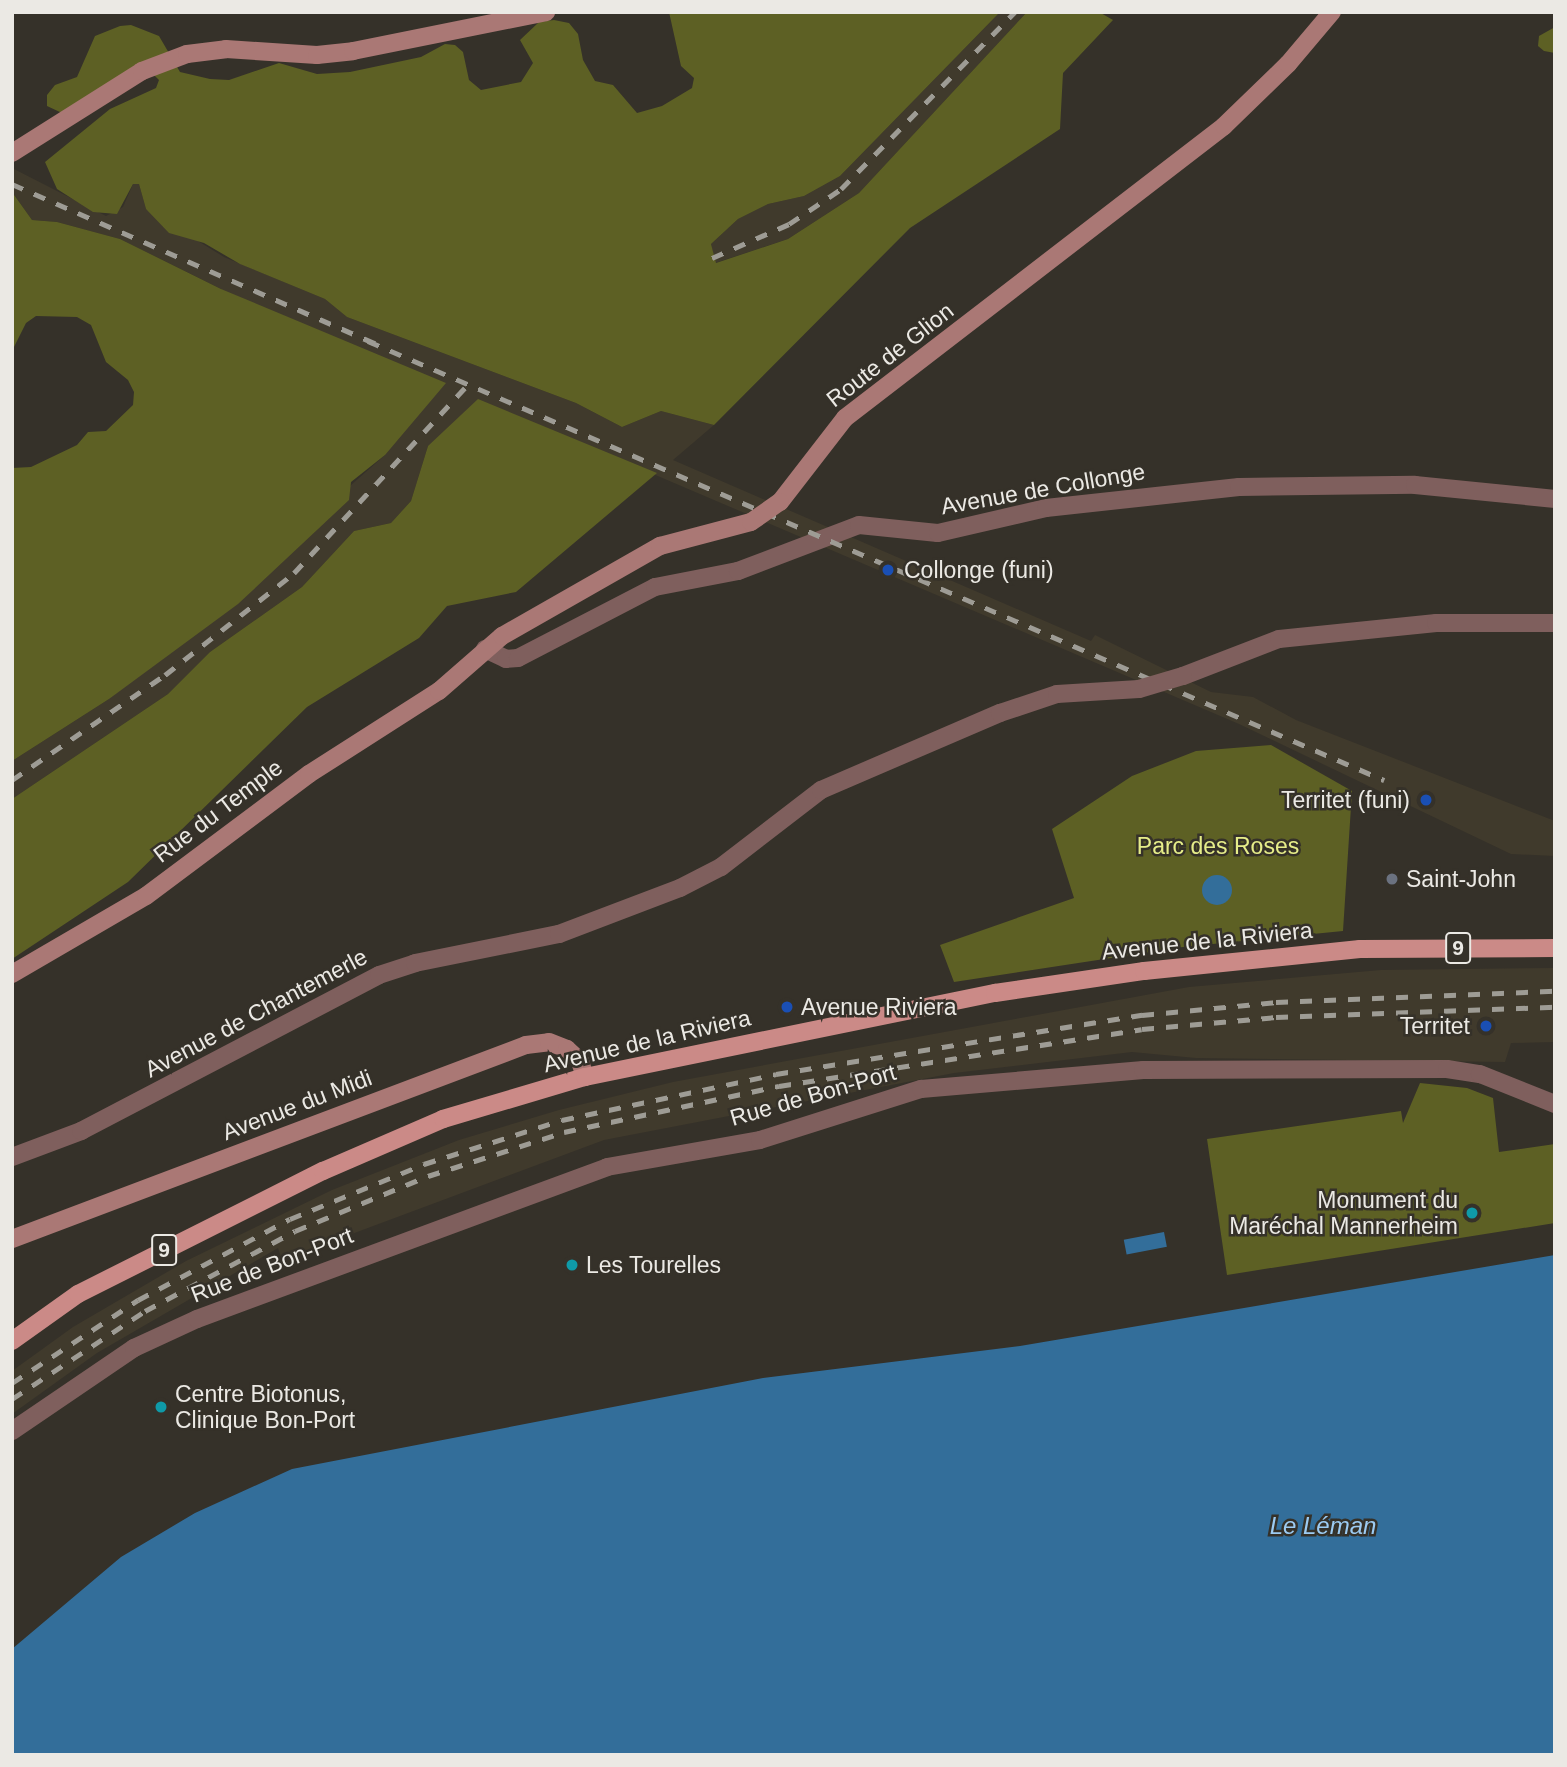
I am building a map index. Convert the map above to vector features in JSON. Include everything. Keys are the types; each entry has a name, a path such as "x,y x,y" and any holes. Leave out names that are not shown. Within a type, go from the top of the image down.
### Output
{"main road":[{"name":"Avenue de la Riviera","path":"12,1341 78,1294 323,1171 443,1119 585,1077 995,993 1144,971 1360,949 1555,948"}],"street":[{"path":"12,153 142,71 187,54 226,49 298,55 341,53 546,12"},
{"name":"Route de Glion","path":"451,682 485,649 650,550 751,522 780,502 845,418 1224,126 1288,64 1332,12"},
{"name":"Avenue de Collonge","path":"485,649 506,659 518,658 655,587 738,571 859,525 938,533 1046,508 1239,487 1424,486 1555,499"},
{"name":"Avenue de Chantemerle","path":"12,1157 81,1131 379,975 415,962 559,934 680,888 721,867 821,790 1000,713 1056,694 1139,689 1183,676 1279,639 1428,623 1555,623"},
{"name":"Rue du Temple","path":"12,974 115,917 309,774 451,682"},
{"name":"Avenue du Midi","path":"12,1239 526,1045 549,1042 567,1049 580,1061 585,1077"},
{"name":"Rue de Bon-Port","path":"12,1432 134,1348 197,1319 607,1167 760,1140 921,1090 1143,1070 1447,1069 1480,1074 1555,1104"}],"shaded area":[{"path":"1000,12 1027,12 859,193 788,239 715,263 711,244 738,219 768,204 804,196 840,176"},
{"path":"12,168 106,216 123,207 133,184 139,184 146,209 224,257 325,299 347,317 576,403 622,427 661,411 714,425 673,460 1091,641 1095,635 1211,692 1253,697 1296,720 1555,821 1555,856 1511,854 1239,724 571,439 428,446 411,501 391,523 354,531 302,587 210,652 168,694 12,799 12,761 109,699 385,455 221,289 120,239 57,222 32,220 12,192"},
{"path":"1555,968 1555,1042 1511,1043 1505,1062 1196,1058 1132,1052 954,1073 604,1140 282,1260 278,1248 97,1353 12,1414 12,1371 73,1327 186,1261 332,1190 459,1140 559,1110 673,1082 1189,987 1381,970"}],"green space":[{"path":"669,12 1000,12 840,176 804,196 768,204 738,219 711,244 716,263 788,239 859,193 1027,12 1099,12 1113,20 1063,73 1060,129 910,228 714,425 661,411 622,427 576,403 347,317 325,299 240,264 204,243 169,233 146,209 139,184 133,184 117,214 93,212 57,189 45,162 110,109 156,88 159,80 154,75 62,113 47,106 47,95 55,85 77,77 95,36 120,26 131,25 159,36 180,72 210,79 229,80 279,63 317,74 350,72 421,57 445,44 455,45 463,52 469,80 481,90 521,82 533,63 520,40 539,22 554,20 569,23 578,34 583,60 595,81 613,85 637,113 662,106 692,88 694,78 681,66"},
{"path":"1555,27 1555,53 1544,51 1538,46 1539,36"},
{"path":"12,192 32,220 57,222 120,239 221,289 446,383 385,455 351,482 349,500 238,604 109,699 12,761 12,468 31,467 77,445 88,432 106,431 133,405 134,392 128,380 106,362 91,325 77,317 36,316 26,323 12,351"},
{"path":"478,399 657,473 516,592 447,606 419,638 307,707 128,882 12,959 12,799 168,694 210,652 302,587 354,531 391,523 411,501 428,446"},
{"name":"Parc des Roses","path":"1271,745 1352,791 1343,931 1183,947 954,982 940,945 1074,898 1052,829 1132,776 1196,751"},
{"path":"1420,1083 1467,1088 1493,1098 1499,1152 1555,1144 1555,1223 1227,1275 1207,1139 1401,1111 1403,1123"}],"water":[{"path":"1217,875 1228,879 1232,890 1228,901 1217,905 1206,901 1202,890 1206,879"},
{"path":"1164,1232 1167,1247 1127,1255 1124,1240"},
{"name":"Le Léman","path":"1555,1255 1555,1755 12,1755 12,1649 121,1557 195,1513 292,1469 763,1378 1020,1346"}],"railway":[{"path":"712,258 789,224 841,189 1015,12"},
{"path":"12,184 377,344"},
{"path":"368,341 1384,780"},
{"path":"12,780 165,675 294,573 465,388"},
{"path":"12,1383 138,1300 290,1219 424,1164 562,1120 776,1074 1142,1015 1276,1002 1555,991"},
{"path":"12,1399 145,1311 295,1231 428,1176 564,1132 779,1086 1142,1029 1276,1017 1555,1007"}],"place":[{"name":"Collonge (funi)","path":"888,570"},
{"name":"Territet (funi)","path":"1426,800"},
{"name":"Saint-John","path":"1392,879"},
{"name":"Avenue Riviera","path":"787,1007"},
{"name":"Territet","path":"1486,1026"},
{"name":"Monument du Maréchal Mannerheim","path":"1472,1213"},
{"name":"Les Tourelles","path":"572,1265"},
{"name":"Centre Biotonus, Clinique Bon-Port","path":"161,1407"}]}
